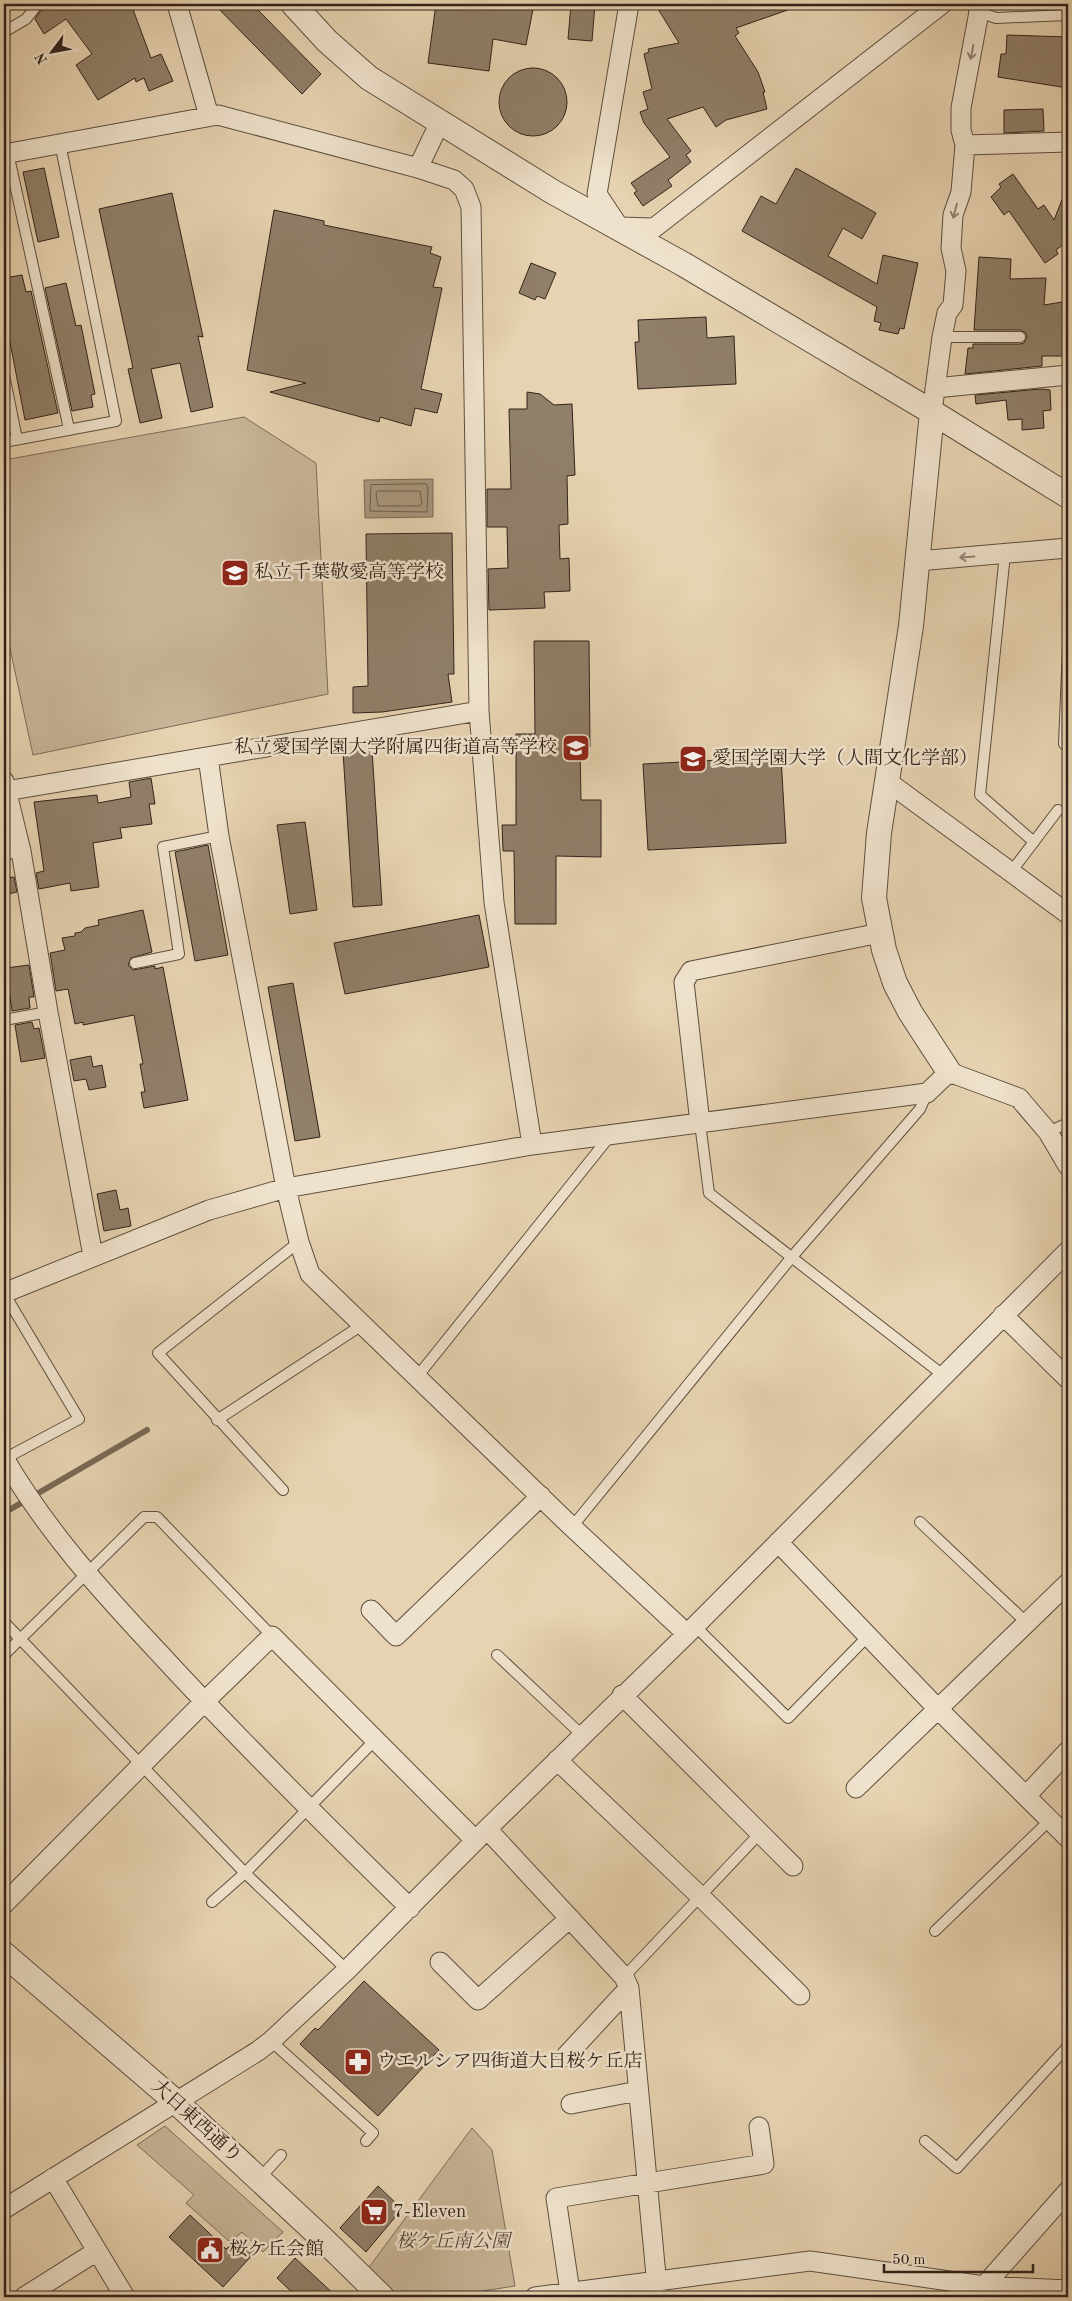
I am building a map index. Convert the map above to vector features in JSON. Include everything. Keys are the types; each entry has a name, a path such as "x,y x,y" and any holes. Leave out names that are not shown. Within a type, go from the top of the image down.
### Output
{"street":[{"path":"177,4 209,116"},
{"path":"293,4 327,41 369,78 553,192 619,227 932,412 1068,496"},
{"path":"619,227 597,194 629,4"},
{"path":"619,227 654,228 942,4"},
{"path":"978,8 961,108 961,130 965,145 961,192 953,215 951,248 956,271 953,305 947,313 935,388 912,626 875,871 874,898 880,933 895,983 910,1012 949,1072 1019,1098 1048,1132 1068,1166"},
{"path":"6,154 218,115 418,168 454,180 464,189 471,207 479,711 494,902 532,1145"},
{"path":"418,168 440,122"},
{"path":"965,145 1068,142"},
{"path":"935,388 1068,374"},
{"path":"918,561 1068,548"},
{"path":"93,1256 48,1012 12,853 5,786 208,757 479,711"},
{"path":"208,757 219,836 286,1188 299,1242 310,1274 572,1526 691,1630"},
{"path":"888,782 1068,914"},
{"path":"700,1123 684,982 691,971 880,933"},
{"path":"4,1293 208,1210 286,1188 532,1145 927,1093 949,1072"},
{"path":"4,2208 258,2051 271,2041 347,1970 622,1695 691,1630 1068,1250"},
{"path":"1003,1315 1068,1379"},
{"path":"4,1458 30,1501 85,1573 204,1702 410,1908"},
{"path":"371,1610 396,1636 541,1496"},
{"path":"778,1542 938,1709 1068,1838"},
{"path":"856,1788 1068,1583"},
{"path":"4,1904 272,1636 375,1740 570,1918 627,1982 657,2289"},
{"path":"622,1695 793,1866"},
{"path":"1026,1796 1068,1751"},
{"path":"557,1760 700,1896 800,1995"},
{"path":"440,1962 478,2000 570,1918"},
{"name":"大日東西通り","path":"4,1954 176,2102 382,2297"},
{"path":"566,2056 627,1982"},
{"path":"571,2104 638,2091"},
{"path":"570,2292 556,2198 764,2164 759,2127"},
{"path":"53,2178 125,2297"},
{"path":"984,2286 1068,2191"},
{"path":"24,2297 96,2251"},
{"path":"535,2297 570,2292 657,2289 810,2261 984,2286 1068,2290"}],"lane":[{"path":"4,32 26,19 38,4"},
{"path":"978,8 996,18 1068,16"},
{"path":"4,442 116,421 60,143"},
{"path":"6,154 69,429"},
{"path":"942,337 1020,337"},
{"path":"4,375 17,440"},
{"path":"1005,554 980,795 1034,842"},
{"path":"1064,744 1068,647"},
{"path":"1011,872 1058,810"},
{"path":"135,963 179,954 163,847 219,836"},
{"path":"4,1020 48,1012"},
{"path":"572,1526 791,1258 920,1109 927,1093"},
{"path":"700,1123 709,1193 943,1375"},
{"path":"1048,1132 1068,1123"},
{"path":"417,1377 610,1136"},
{"path":"284,1490 217,1420 158,1353 299,1242"},
{"path":"4,1293 79,1419 4,1458"},
{"path":"217,1420 362,1325"},
{"path":"4,1655 85,1573 144,1517 157,1517 272,1636"},
{"path":"920,1522 1027,1623"},
{"path":"4,1622 245,1873 347,1970"},
{"path":"691,1630 788,1718 868,1636"},
{"path":"497,1655 582,1736"},
{"path":"212,1902 245,1873 375,1740"},
{"path":"935,1931 1050,1820"},
{"path":"627,1982 700,1896 761,1832"},
{"path":"271,2041 373,2133 366,2141"},
{"path":"925,2141 957,2168 1068,2046"},
{"path":"259,2179 280,2155"}],"green space":[{"path":"244,417 316,463 328,694 33,755 4,621 4,460"},
{"path":"165,2126 283,2232 263,2252 242,2232 230,2242 186,2203 194,2195 137,2145"},
{"name":"桜ケ丘南公園","path":"472,2128 492,2150 515,2286 444,2297 397,2297 367,2270"}],"water":[{"path":"433,479 433,517 365,518 364,480"}],"building":[{"path":"45,4 131,4 151,58 161,54 173,81 149,91 144,78 136,82 135,78 98,100 76,65 92,54 66,19 44,34 35,19"},
{"path":"214,4 252,4 321,74 302,94"},
{"path":"436,4 489,4 510,7 511,4 534,4 526,45 493,39 489,71 428,63"},
{"path":"571,4 595,4 592,41 568,39"},
{"path":"666,4 799,4 799,6 736,28 739,33 735,36 758,72 765,92 763,92 767,109 726,120 716,127 703,107 667,119 691,151 686,155 691,162 668,180 672,186 643,206 634,193 637,191 631,183 670,157 644,123 640,112 648,109 643,92 652,89 644,54 649,52 648,49 679,43 658,9"},
{"path":"1007,35 1068,37 1068,88 998,77 1001,54 1006,54"},
{"path":"533,68 546,71 557,78 564,89 567,102 564,115 557,126 546,133 533,136 520,133 509,126 502,115 499,102 502,89 509,78 520,71"},
{"path":"1043,109 1044,131 1004,133 1004,110"},
{"path":"44,168 59,237 38,242 23,172"},
{"path":"796,168 876,213 862,239 843,228 828,256 877,284 883,255 918,263 904,329 900,328 898,334 879,330 881,323 874,321 877,307 742,231 761,196 776,204"},
{"path":"1013,174 1038,209 1044,205 1054,220 1068,187 1068,241 1056,250 1058,254 1045,263 1009,211 1004,215 991,197 1001,187 999,184"},
{"path":"172,193 203,337 198,336 213,407 191,412 180,363 151,369 162,418 140,423 128,369 133,368 99,209"},
{"path":"274,210 324,221 324,225 432,247 430,253 441,257 433,287 442,288 421,389 442,394 437,413 415,408 411,426 380,417 379,422 270,392 306,383 247,370"},
{"path":"979,257 1011,259 1010,279 1046,278 1044,305 1068,301 1068,356 1042,356 1042,366 965,374 968,348 973,348 973,344 1020,344 1024,343 1027,337 1026,333 1020,330 974,330"},
{"path":"531,263 556,273 545,299 537,296 535,300 519,293"},
{"path":"22,275 26,292 31,291 58,413 25,420 4,311 4,278"},
{"path":"66,283 76,326 81,325 95,394 91,395 93,407 72,411 45,288"},
{"path":"706,317 707,338 734,336 736,384 638,389 635,342 639,342 638,320"},
{"path":"1041,389 1050,390 1051,410 1043,411 1044,428 1022,430 1022,419 1008,420 1006,400 976,404 975,395"},
{"path":"527,392 540,394 554,405 572,404 575,475 567,476 568,524 559,525 560,559 569,558 570,591 544,592 545,608 489,610 488,569 508,568 507,527 487,527 487,489 511,489 509,409 527,409"},
{"path":"452,533 454,674 448,674 452,702 382,712 353,713 353,687 368,686 366,534"},
{"path":"534,641 589,641 590,747 580,747 581,800 601,800 601,857 556,856 556,924 515,924 514,851 503,851 502,825 516,825 516,734 535,734"},
{"path":"372,750 382,905 353,907 343,752"},
{"path":"781,757 786,843 648,850 643,764"},
{"path":"151,778 155,804 149,804 152,824 120,828 122,838 93,843 99,887 71,891 70,883 39,889 36,873 44,871 34,802 97,795 98,803 131,797 129,782"},
{"path":"305,822 317,910 290,914 277,825"},
{"path":"208,845 228,955 195,961 175,852"},
{"path":"14,877 17,892 4,895 4,878"},
{"path":"143,910 152,952 131,958 128,965 133,970 155,966 155,969 163,967 188,1100 144,1108 141,1092 145,1092 140,1064 143,1064 134,1015 83,1025 83,1022 75,1024 68,989 56,991 50,953 65,950 62,938 75,936 75,933 81,932 85,928 99,925 98,920"},
{"path":"479,915 489,967 345,994 334,943"},
{"path":"29,965 34,997 29,997 30,1008 12,1011 6,968"},
{"path":"293,983 320,1137 295,1141 268,987"},
{"path":"32,1022 34,1029 39,1028 45,1058 21,1062 15,1025"},
{"path":"91,1056 93,1067 102,1065 106,1087 89,1090 86,1079 74,1081 70,1060"},
{"path":"116,1190 120,1210 128,1208 131,1226 104,1231 97,1194"},
{"path":"364,1981 439,2050 378,2116 300,2044 315,2028 318,2030"},
{"path":"378,2186 402,2209 366,2252 340,2228"},
{"path":"190,2215 226,2249 240,2238 255,2252 223,2287 169,2237"},
{"path":"295,2258 337,2297 297,2297 277,2278"}],"waterway":[{"path":"4,1513 147,1430"}],"place":[{"name":"私立千葉敬愛高等学校","path":"235,573"},
{"name":"私立愛国学園大学附属四街道高等学校","path":"576,748"},
{"name":"愛国学園大学（人間文化学部）","path":"693,759"},
{"name":"ウエルシア四街道大日桜ケ丘店","path":"358,2062"},
{"name":"7-Eleven","path":"374,2212"},
{"name":"桜ケ丘会館","path":"210,2250"}]}
